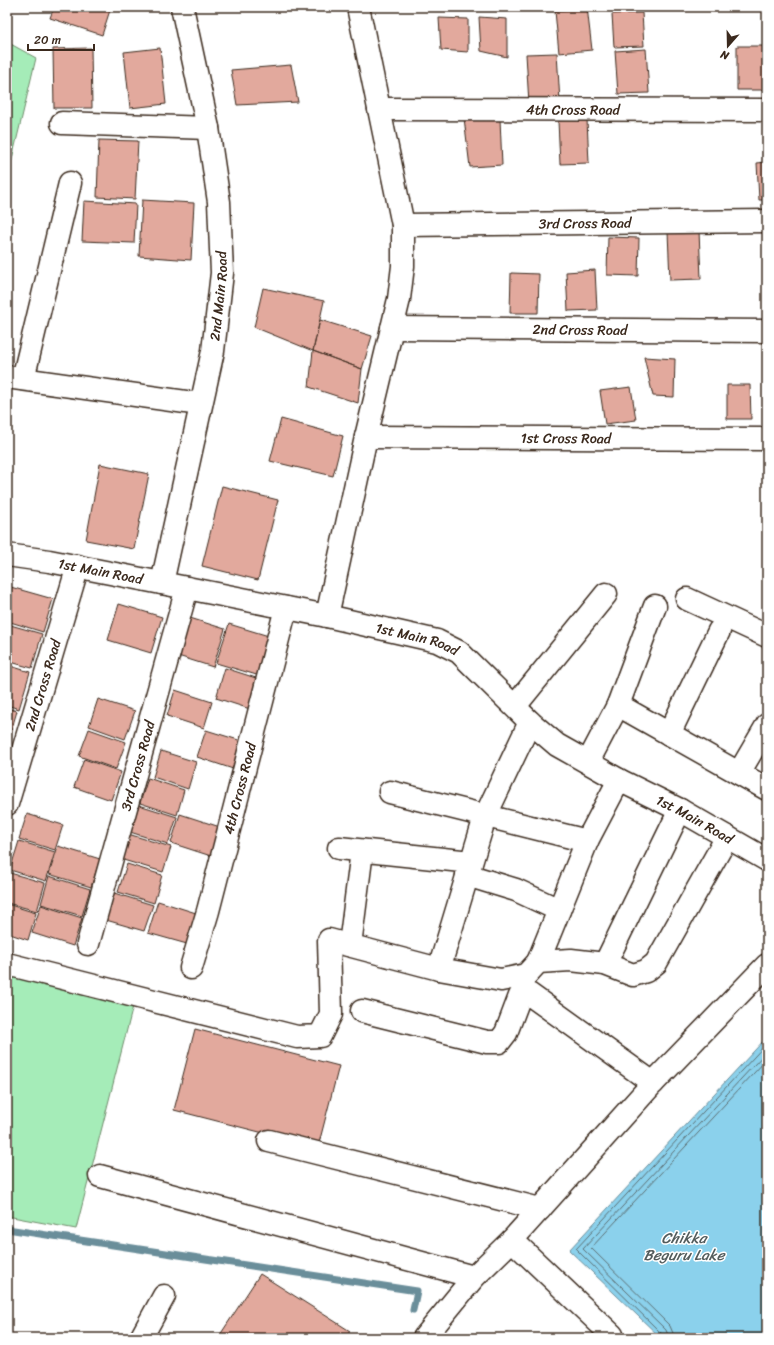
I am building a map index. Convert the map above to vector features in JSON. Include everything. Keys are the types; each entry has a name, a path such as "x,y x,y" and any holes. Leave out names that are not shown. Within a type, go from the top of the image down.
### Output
{"street":[{"name":"2nd Main Road","path":"162,583 216,334 222,274 219,202 208,128 182,7"},
{"path":"326,616 399,299 403,266 403,225 358,7"},
{"name":"4th Cross Road","path":"379,109 767,110"},
{"path":"62,123 208,128"},
{"path":"70,183 15,378 200,404"},
{"name":"3rd Cross Road","path":"403,225 767,221"},
{"name":"2nd Cross Road","path":"392,328 767,331"},
{"name":"1st Cross Road","path":"366,437 767,439"},
{"name":"1st Main Road","path":"7,555 78,566 326,616 437,641 448,645 464,657 530,722 557,745 620,780 680,810 767,860"},
{"name":"2nd Cross Road","path":"7,804 78,566"},
{"name":"3rd Cross Road","path":"88,944 187,588"},
{"path":"515,706 606,594"},
{"path":"687,599 767,636"},
{"path":"588,762 618,705 655,606"},
{"name":"4th Cross Road","path":"191,968 208,911 286,608"},
{"path":"669,734 719,631"},
{"path":"618,705 767,789"},
{"path":"439,969 485,817 530,722"},
{"path":"739,773 767,725"},
{"path":"7,964 297,1036 320,1036 332,1014 330,940 439,969 501,980 526,975 538,962 587,841 620,780"},
{"path":"390,792 485,817 587,841"},
{"path":"605,964 680,810"},
{"path":"538,962 571,960 605,964 634,975 646,971 656,963 727,837"},
{"path":"339,848 469,868 559,910"},
{"path":"350,945 362,851"},
{"path":"424,1338 474,1277 512,1240 653,1082 767,965"},
{"path":"362,1011 487,1042 499,1042 506,1033 520,996 529,994 653,1082"},
{"path":"269,1141 540,1209"},
{"path":"100,1176 474,1277"},
{"path":"512,1240 612,1335"},
{"path":"141,1338 164,1296"}],"green space":[{"path":"7,42 36,58 7,180"},
{"path":"7,976 133,1006 76,1229 7,1216"}],"water":[{"name":"Chikka Beguru Lake","path":"767,1037 767,1338 661,1338 569,1250"}],"building":[{"path":"54,7 111,7 102,35 50,18"},
{"path":"587,7 592,50 559,53 555,11"},
{"path":"642,13 644,46 614,47 612,14"},
{"path":"479,17 507,19 507,57 481,51"},
{"path":"439,18 468,19 468,52 441,50"},
{"path":"737,46 767,46 767,90 737,90"},
{"path":"91,48 92,108 54,108 53,49"},
{"path":"160,48 166,104 130,108 124,52"},
{"path":"646,49 649,93 618,94 615,51"},
{"path":"557,53 560,102 529,104 526,54"},
{"path":"291,65 298,102 237,105 231,70"},
{"path":"464,118 500,119 502,165 470,167"},
{"path":"587,120 589,163 560,164 558,121"},
{"path":"99,140 138,141 135,199 97,197"},
{"path":"767,162 767,200 759,200 757,163"},
{"path":"142,200 194,203 191,260 139,256"},
{"path":"84,201 136,204 134,243 82,241"},
{"path":"699,231 701,279 670,280 668,232"},
{"path":"608,237 639,238 638,276 607,275"},
{"path":"595,270 597,310 568,311 566,272"},
{"path":"511,273 539,274 538,313 510,313"},
{"path":"263,288 324,301 313,351 254,327"},
{"path":"320,320 372,336 362,369 313,351"},
{"path":"313,351 362,369 358,403 309,387"},
{"path":"644,357 675,359 674,397 653,396"},
{"path":"727,385 750,385 751,419 727,419"},
{"path":"631,387 636,420 605,424 600,391"},
{"path":"281,419 343,436 333,476 270,461"},
{"path":"100,464 149,474 134,549 86,540"},
{"path":"222,486 278,500 258,580 202,566"},
{"path":"7,586 53,599 43,632 7,621"},
{"path":"119,604 162,617 151,653 108,640"},
{"path":"190,618 225,629 213,667 178,656"},
{"path":"7,624 42,634 32,668 7,661"},
{"path":"229,624 272,637 260,676 216,663"},
{"path":"7,665 30,672 19,709 7,705"},
{"path":"225,668 259,679 250,709 216,698"},
{"path":"175,690 212,702 204,728 167,716"},
{"path":"98,699 135,711 125,739 89,726"},
{"path":"7,708 17,711 7,745"},
{"path":"89,729 126,742 116,769 79,756"},
{"path":"206,730 245,742 236,770 197,757"},
{"path":"161,751 196,762 188,789 153,777"},
{"path":"84,759 121,772 111,800 74,787"},
{"path":"148,778 184,790 177,815 140,803"},
{"path":"139,805 177,817 168,844 130,832"},
{"path":"27,814 63,825 55,850 19,839"},
{"path":"180,814 220,827 211,856 171,843"},
{"path":"128,834 171,847 163,872 120,859"},
{"path":"19,841 55,852 46,881 10,870"},
{"path":"58,846 100,859 91,887 49,874"},
{"path":"127,864 162,875 154,903 118,892"},
{"path":"10,873 45,883 37,911 7,903 7,882"},
{"path":"49,876 90,889 82,916 41,904"},
{"path":"114,893 153,905 144,931 106,920"},
{"path":"158,901 196,913 187,944 148,933"},
{"path":"7,904 36,913 28,940 7,933"},
{"path":"41,905 82,918 73,946 32,933"},
{"path":"195,1029 339,1066 318,1147 174,1110"},
{"path":"260,1274 350,1331 346,1338 218,1338"}],"waterway":[{"path":"7,1229 417,1291 413,1310"}]}
